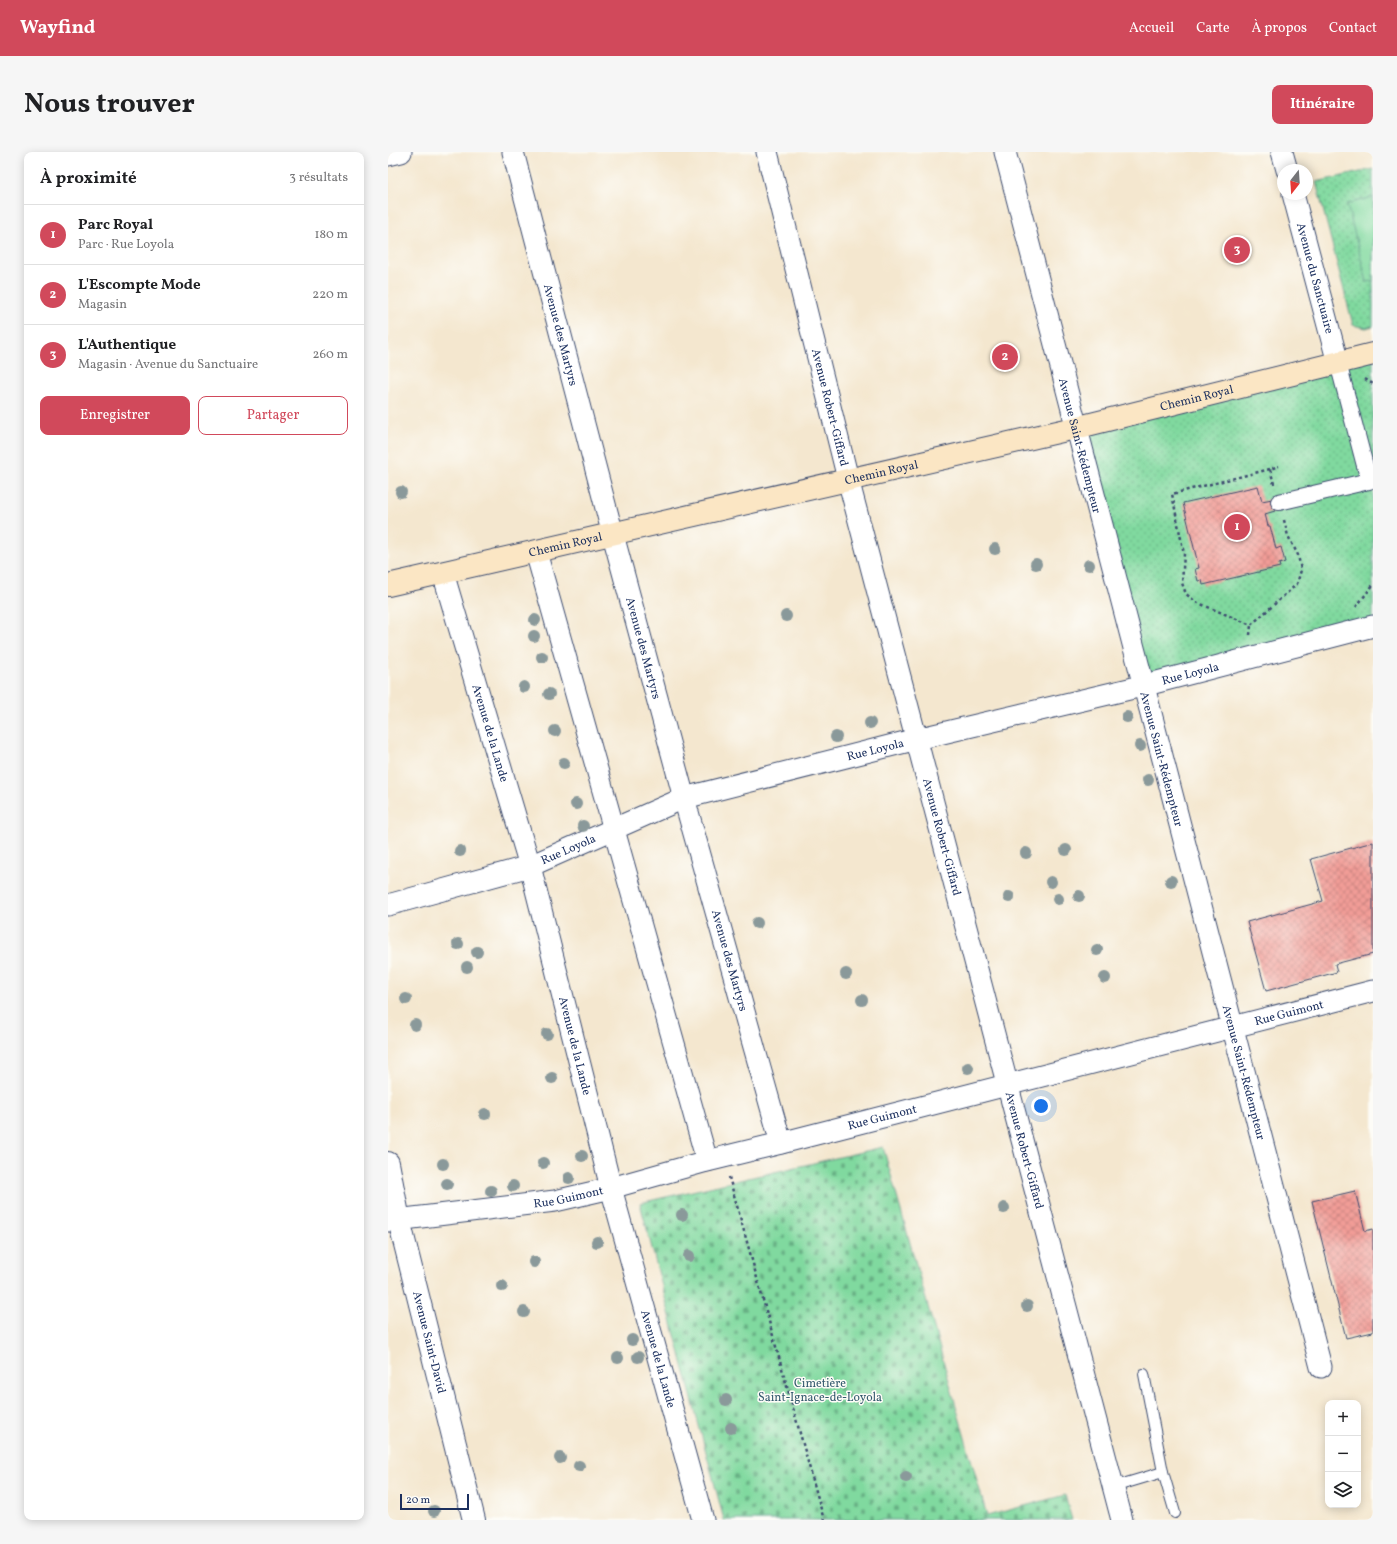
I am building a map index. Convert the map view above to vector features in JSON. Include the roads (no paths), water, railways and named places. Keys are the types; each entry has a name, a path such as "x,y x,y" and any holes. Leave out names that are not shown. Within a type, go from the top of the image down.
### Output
{"main road":[{"name":"Chemin Royal","path":"388,586 1075,428 1373,354"}],"street":[{"path":"388,155 401,152"},
{"name":"Avenue des Martyrs","path":"513,152 613,535 684,798 781,1143"},
{"name":"Avenue Robert-Giffard","path":"767,152 848,479 1122,1520"},
{"name":"Avenue Saint-Rédempteur","path":"1005,152 1142,686 1321,1366"},
{"path":"1282,152 1285,164"},
{"name":"Avenue du Sanctuaire","path":"1295,200 1338,363"},
{"path":"1279,502 1369,481 1338,363"},
{"path":"536,552 614,830 715,1159"},
{"name":"Avenue de la Lande","path":"443,573 530,866 611,1188 703,1520"},
{"name":"Rue Loyola","path":"388,906 530,866 684,798 917,739 1142,686 1373,626"},
{"name":"Rue Guimont","path":"394,1220 555,1201 611,1188 715,1159 1373,992"},
{"name":"Avenue Saint-David","path":"388,1163 394,1220 474,1520"}],"lane":[{"path":"1144,1374 1163,1472 1174,1512"},
{"path":"1113,1487 1163,1472"}],"place":[{"name":"L'Authentique","path":"1237,250"},
{"name":"L'Escompte Mode","path":"1005,357"},
{"name":"Parc Royal","path":"1237,527"}],"park label":[{"name":"Cimetière Saint-Ignace-de-Loyola","path":"820,1390"}]}
